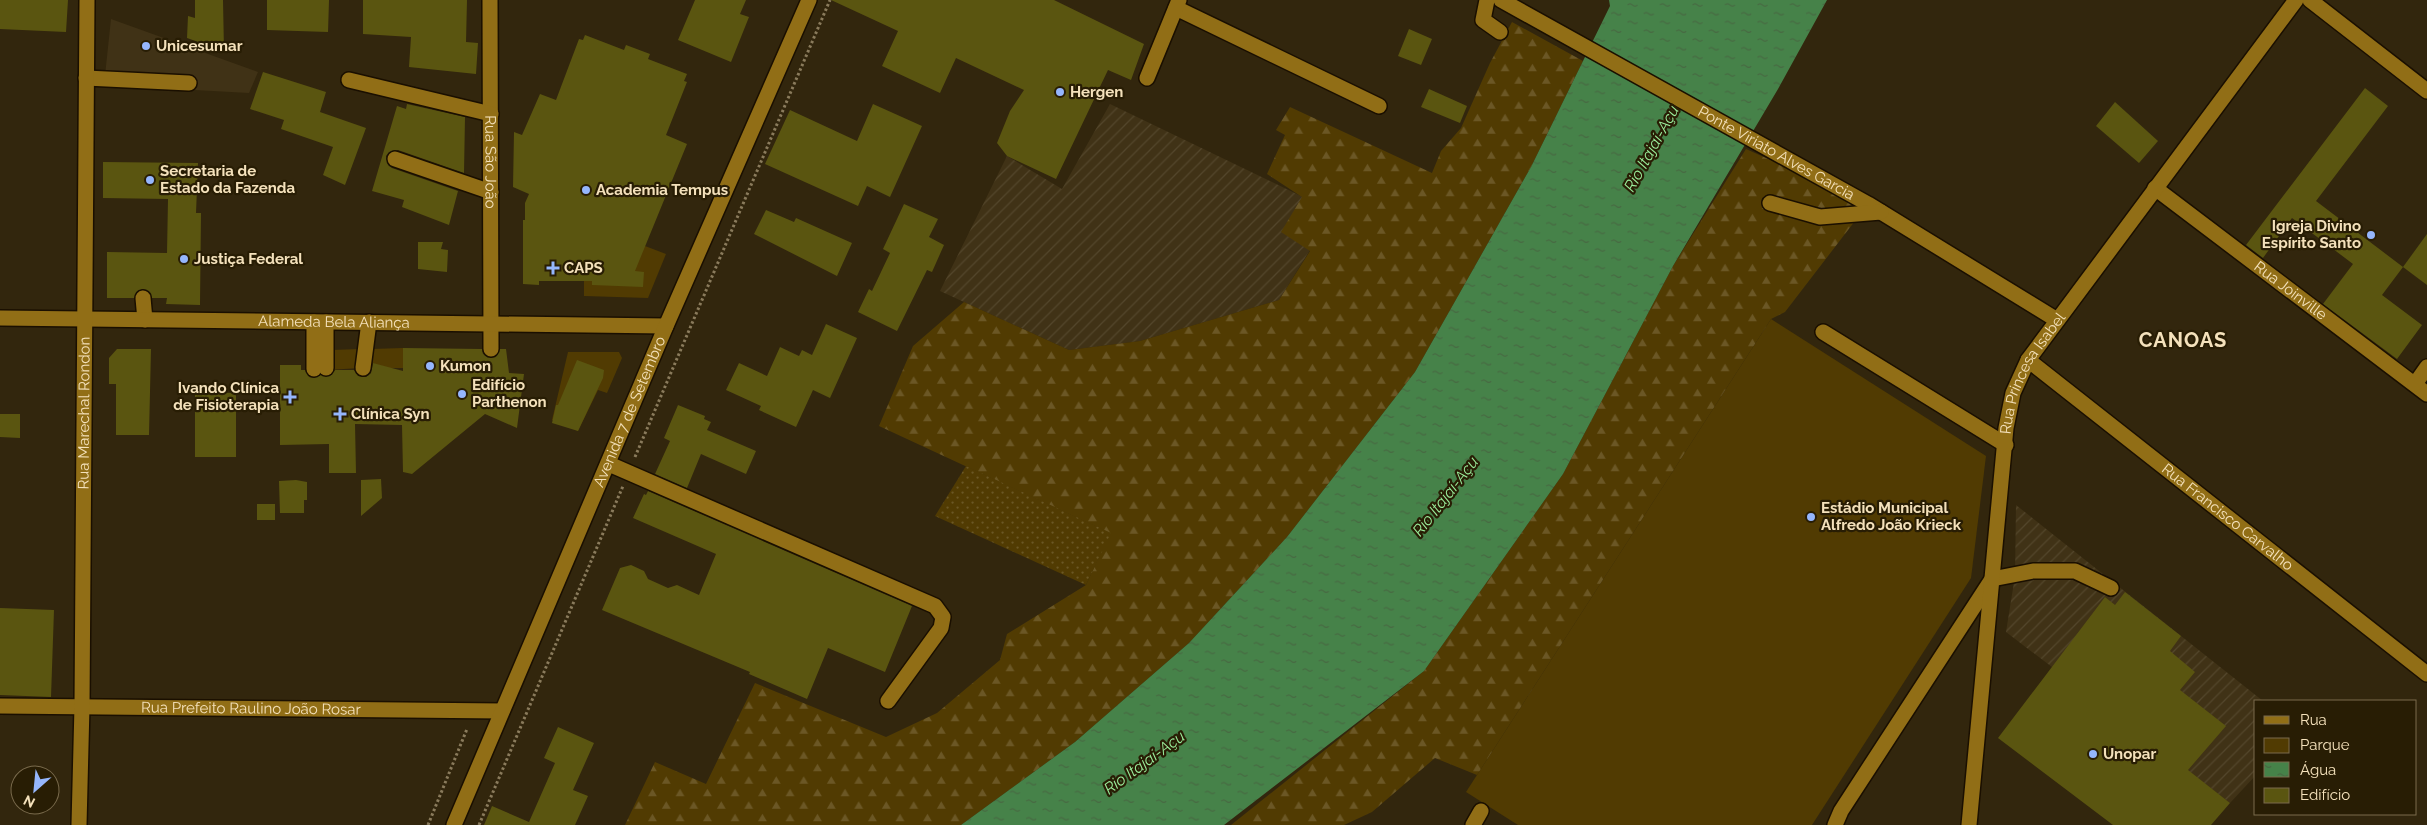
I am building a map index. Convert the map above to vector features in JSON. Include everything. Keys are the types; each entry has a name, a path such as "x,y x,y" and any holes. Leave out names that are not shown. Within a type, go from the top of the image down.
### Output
{"street":[{"name":"Rua Marechal Rondon","path":"79,825 82,706 83,318 87,0"},
{"name":"Rua São João","path":"490,0 491,349"},
{"name":"Avenida 7 de Setembro","path":"454,825 666,326 809,0"},
{"path":"1487,0 1483,20 1500,32"},
{"name":"Ponte Viriato Alves Garcia","path":"1501,0 1868,204 2057,320"},
{"name":"Rua Princesa Isabel","path":"1969,825 1992,579 2013,393 2028,360 2296,0"},
{"path":"2310,0 2427,91"},
{"path":"1147,78 1177,4 1379,106"},
{"path":"86,78 189,82"},
{"path":"349,80 491,114"},
{"path":"395,159 492,192"},
{"name":"Rua Joinville","path":"2155,188 2427,394"},
{"path":"1770,203 1820,218 1881,212"},
{"path":"143,298 145,320"},
{"name":"Alameda Bela Aliança","path":"0,318 666,326"},
{"path":"320,322 320,369"},
{"path":"363,368 369,322"},
{"path":"1824,332 2006,445"},
{"name":"Rua Francisco Carvalho","path":"2028,360 2427,674"},
{"path":"2415,384 2427,367"},
{"path":"608,464 935,606 943,617 941,628 888,701"},
{"path":"1835,825 1841,811 1992,579 2033,571 2075,571 2111,588"},
{"name":"Rua Prefeito Raulino João Rosar","path":"0,706 502,711"},
{"path":"1473,825 1481,812"}],"path":[{"path":"479,825 830,0"},
{"path":"668,362 675,364"},
{"path":"428,825 467,728"}],"shaded area":[{"name":"Unicesumar","path":"111,19 258,72 249,93 104,85"},
{"path":"1110,104 1303,197 1310,250 1279,300 1140,341 1069,350 940,291 1007,156 1062,189"},
{"path":"2016,505 2262,700 2254,700 2254,777 2230,803 2006,632 2015,576"}],"green space":[{"path":"1512,22 1583,61 1531,167 1415,372 1287,537 1189,643 1075,742 961,825 625,825 655,762 706,784 755,683 886,737 937,713 1000,660 1007,634 1086,585 1110,533 879,426 913,346 964,302 1069,350 1140,341 1279,300 1310,251 1281,232 1302,197 1267,174 1285,135 1276,130 1290,107 1432,173 1441,151 1461,128 1490,63"},
{"path":"1746,149 1868,204 1785,312 1771,319 1477,775 1435,758 1372,812 1344,825 1231,825 1424,671 1563,474 1673,266"},
{"path":"645,246 666,254 648,298 584,296 584,255"},
{"name":"Estádio Municipal Alfredo João Krieck","path":"1771,319 1986,456 1971,578 1812,825 1518,825 1466,792"},
{"path":"403,348 403,368 389,368 368,362 372,349"},
{"path":"361,349 360,368 328,370 331,350"},
{"path":"568,352 619,352 622,358 607,393 598,390 578,431 552,420"},
{"path":"966,466 1111,533 1086,585 935,516"}],"water":[{"name":"Rio Itajaí-Açu","path":"1609,0 1827,0 1778,89 1673,266 1563,474 1424,671 1224,825 961,825 1075,742 1189,643 1287,537 1415,372 1531,167 1610,6"}],"building":[{"path":"0,0 68,0 66,32 0,29"},
{"path":"195,0 223,0 224,51 187,38 188,16 195,18"},
{"path":"267,0 329,0 328,32 267,30"},
{"path":"363,0 467,0 466,42 478,43 476,74 409,67 411,37 363,34"},
{"path":"695,0 746,0 740,14 749,17 731,62 678,40"},
{"name":"Hergen","path":"831,0 1054,0 1144,44 1131,80 1108,70 1056,179 1007,156 997,143 1010,111 1024,90 956,58 940,93 882,66 898,31"},
{"path":"1409,29 1432,39 1421,65 1398,56"},
{"path":"585,35 624,50 626,45 650,54 648,59 687,74 684,81 687,82 666,135 687,144 635,271 644,272 643,287 592,285 592,281 539,281 539,285 523,284 523,220 525,220 525,203 529,194 513,187 514,132 522,135 540,94 556,100 579,39 583,40"},
{"path":"263,72 326,92 320,112 366,128 345,185 323,175 333,147 281,129 284,120 250,109"},
{"path":"2365,88 2388,106 2316,201 2403,267 2382,295 2422,325 2397,359 2323,304 2353,264 2292,218 2263,258 2246,245"},
{"path":"1429,89 1467,106 1460,123 1421,107"},
{"path":"2115,102 2158,141 2139,163 2096,126"},
{"path":"407,104 465,117 464,173 398,150 389,152 386,156 388,165 392,168 458,191 449,225 402,207 404,200 372,191 397,106 406,109"},
{"path":"873,104 922,126 890,197 867,186 858,206 765,164 790,110 857,141"},
{"path":"103,162 198,163 196,213 201,213 200,305 166,304 167,298 152,298 150,292 143,289 137,291 134,298 107,298 107,252 167,253 168,199 103,198"},
{"path":"904,204 938,219 929,237 944,245 932,272 927,270 897,331 858,312 869,289 872,291 890,253 883,249"},
{"path":"766,210 794,222 796,218 852,243 837,276 754,234"},
{"path":"2427,234 2427,285 2403,267"},
{"path":"418,242 443,242 441,249 448,250 447,272 418,269"},
{"path":"826,324 857,338 830,398 813,390 796,427 759,410 761,406 726,390 739,363 767,376 780,347 799,356 802,350 812,355"},
{"path":"403,348 482,349 483,354 491,358 496,357 500,349 506,349 509,373 524,374 517,428 485,414 412,474 403,472 402,425 355,424 356,473 329,473 329,444 280,445 280,365 301,365 301,370 305,370 309,377 314,378 320,375 330,376 335,370 354,370 358,376 366,377 371,373 373,363 403,371"},
{"path":"117,349 151,349 149,435 116,435 116,384 109,384 109,358"},
{"path":"577,360 604,370 603,378 578,431 552,423 556,405 558,405"},
{"path":"195,392 236,393 236,457 195,457"},
{"path":"678,405 705,416 704,419 711,422 707,430 756,451 746,474 701,454 687,488 655,474 670,441 664,438"},
{"path":"0,414 20,414 20,438 0,437"},
{"path":"381,479 382,498 361,516 361,480"},
{"path":"296,480 307,482 307,500 304,500 304,513 280,513 279,481"},
{"path":"648,491 912,606 885,672 828,648 807,699 749,674 750,672 602,610 620,568 631,565 644,571 648,579 668,588 677,585 699,595 716,554 633,518 644,494 646,495"},
{"path":"257,504 275,504 275,520 257,520"},
{"path":"2125,592 2181,636 2170,651 2195,672 2180,690 2226,726 2188,770 2230,803 2211,825 2113,825 1998,738 2105,597 2115,605"},
{"path":"0,608 54,610 51,697 0,695"},
{"path":"558,727 594,743 573,790 588,796 575,825 484,825 492,806 529,822 555,763 544,758"}],"place":[{"name":"Unicesumar","path":"146,46"},
{"name":"Hergen","path":"1060,92"},
{"name":"Secretaria de Estado da Fazenda","path":"150,180"},
{"name":"Academia Tempus","path":"586,190"},
{"name":"Igreja Divino Espírito Santo","path":"2371,235"},
{"name":"Justiça Federal","path":"184,259"},
{"name":"CAPS","path":"553,268"},
{"name":"Kumon","path":"430,366"},
{"name":"Edifício Parthenon","path":"462,394"},
{"name":"Ivando Clínica de Fisioterapia","path":"290,397"},
{"name":"Clínica Syn","path":"340,414"},
{"name":"Estádio Municipal Alfredo João Krieck","path":"1811,517"},
{"name":"Unopar","path":"2093,754"}],"district":[{"name":"CANOAS","path":"2183,340"}]}
